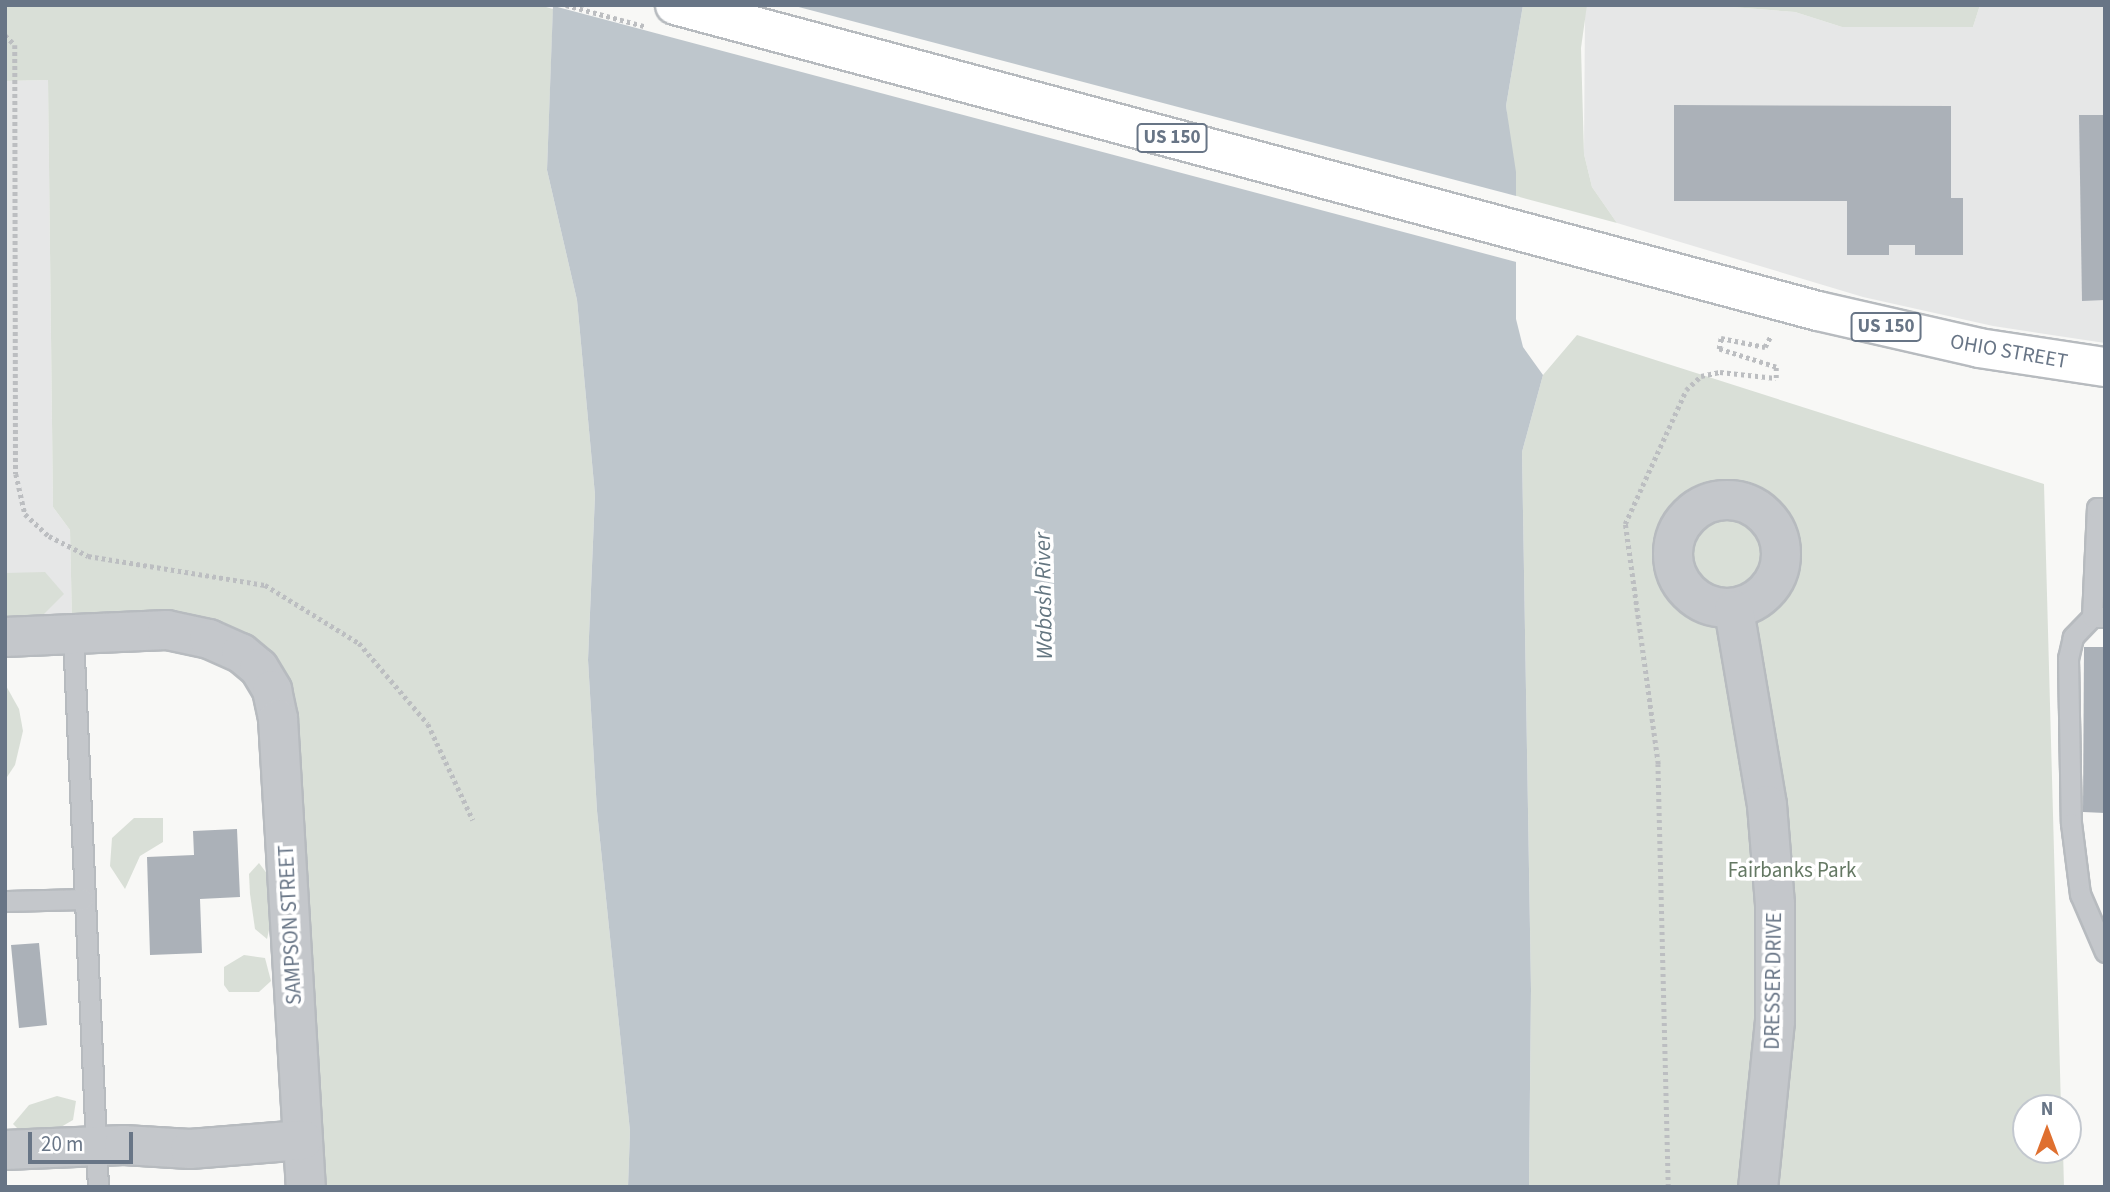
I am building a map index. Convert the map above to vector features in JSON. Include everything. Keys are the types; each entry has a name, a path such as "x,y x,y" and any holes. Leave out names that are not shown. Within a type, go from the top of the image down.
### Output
{"main road":[{"name":"OHIO STREET","path":"675,5 1670,270 1966,345 2105,367"}],"street":[{"name":"DRESSER DRIVE","path":"1734,610 1767,805 1775,904 1775,1021 1758,1187"},
{"name":"SAMPSON STREET","path":"73,635 167,630 209,639 241,653 259,668 272,690 278,719 306,1187"},
{"path":"5,637 73,635"},
{"path":"5,1150 95,1147 190,1149 303,1140"}],"lane":[{"path":"2105,508 2097,508 2098,617 2073,637 2068,658 2071,823 2080,894 2105,952"},
{"path":"73,635 98,1187"},
{"path":"5,901 83,899"}],"path":[{"path":"5,35 15,45 16,474 25,514 49,536 88,556 265,585 359,643 428,724 473,820"},
{"path":"1668,1187 1658,764 1626,524 1686,390 1701,376 1720,372 1776,378 1776,367 1719,349 1721,338 1765,347 1775,326"}],"shaded area":[{"path":"1706,5 1795,12 1842,27 1973,27 1980,5 2105,5 2105,343 1993,326 1863,297 1617,223 1592,187 1584,154 1585,7"},
{"path":"48,80 53,507 70,530 72,621 5,623 5,81"}],"green space":[{"path":"5,5 539,5 553,9 547,170 577,300 595,495 588,660 597,811 630,1131 628,1187 318,1187 272,669 72,621 70,530 53,507 48,80 5,81"},
{"path":"1523,5 1587,5 1581,48 1584,154 1592,187 1617,223 1516,196 1506,106"},
{"path":"1706,5 1980,5 1973,27 1842,27 1795,12"},
{"name":"Fairbanks Park","path":"1577,335 2044,484 2061,1094 2012,1094 2012,1164 2063,1164 2064,1187 1529,1187 1531,989 1522,452 1543,375"},
{"path":"45,572 64,594 42,616 5,620 5,573"},
{"path":"5,684 19,709 23,731 15,765 5,780"},
{"path":"134,818 163,818 163,842 140,856 125,889 110,866 112,838"},
{"path":"259,863 268,875 273,912 267,939 255,929 250,894 249,874"},
{"path":"244,955 265,958 271,981 259,992 229,992 224,985 224,967"},
{"path":"57,1096 76,1101 73,1120 54,1131 23,1134 13,1124 29,1105"}],"water":[{"name":"Wabash River","path":"553,5 1523,5 1506,106 1516,172 1516,319 1523,347 1543,375 1522,452 1531,989 1529,1187 628,1187 630,1131 597,811 588,660 595,495 577,300 547,170"}],"pier":[{"path":"550,5 791,5 1520,197 1520,263"}],"building":[{"path":"1674,105 1951,106 1951,198 1963,198 1963,255 1915,255 1915,245 1889,245 1889,255 1847,255 1847,201 1674,201"},
{"path":"2079,115 2105,115 2105,300 2082,301"},
{"path":"2084,647 2105,647 2105,813 2083,812"},
{"path":"237,829 240,897 200,899 202,953 150,955 147,857 194,855 193,831"},
{"path":"39,943 47,1025 19,1028 11,945"}]}
